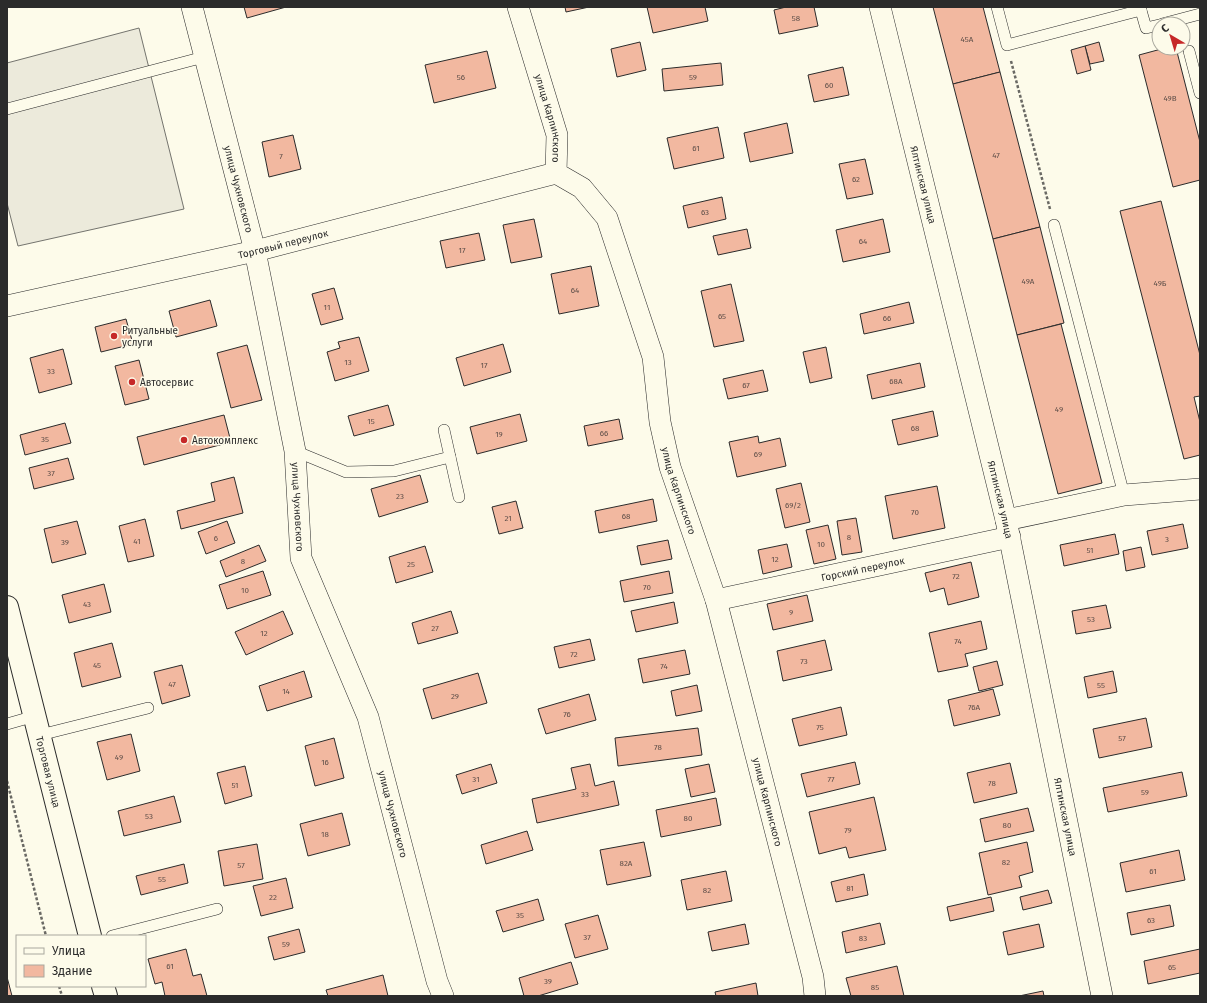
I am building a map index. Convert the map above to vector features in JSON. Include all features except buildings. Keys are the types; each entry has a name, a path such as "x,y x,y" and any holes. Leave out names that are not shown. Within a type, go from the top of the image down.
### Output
{"main road":[{"name":"Торговая улица","path":"7,607 90,935"}],"street":[{"name":"улица Чухновского","path":"192,7 254,251 295,451 301,558 368,717 437,981 443,996"},
{"name":"улица Карпинского","path":"518,7 557,135 556,173 582,188 607,218 653,357 660,422 670,467 716,600 811,969 815,996"},
{"name":"Ялтинская улица","path":"880,7 1008,528 1102,996"},
{"name":"Торговый переулок","path":"7,306 254,251 556,173"},
{"name":"Горский переулок","path":"716,600 1008,528 1124,495 1200,489"}],"lane":[{"path":"997,7 1007,45 1141,9 1146,28 1151,27"},
{"path":"1190,56 1200,93"},
{"path":"7,109 204,57"},
{"path":"1054,224 1124,495"},
{"path":"444,430 459,497"},
{"path":"295,451 346,472 394,471 450,457"},
{"path":"7,724 37,725 148,708"},
{"path":"116,935 217,909"}],"path":[{"path":"1007,45 1054,224"},
{"path":"7,781 46,935"}],"shaded area":[{"path":"139,28 184,209 18,246 7,203 7,63"}],"place":[{"name":"Ритуальные услуги","path":"114,336"},
{"name":"Автосервис","path":"132,382"},
{"name":"Автокомплекс","path":"184,440"}]}
